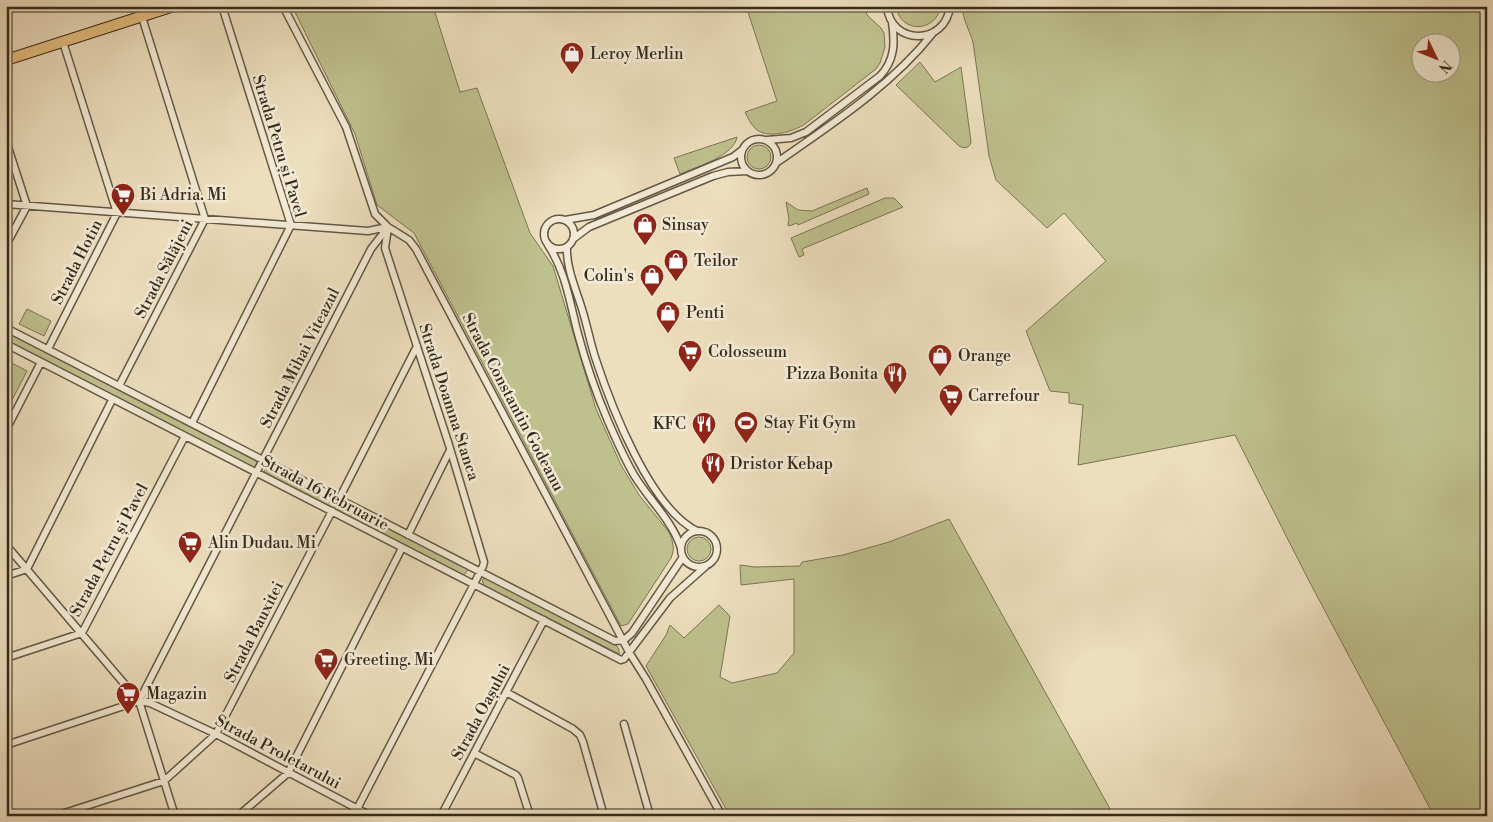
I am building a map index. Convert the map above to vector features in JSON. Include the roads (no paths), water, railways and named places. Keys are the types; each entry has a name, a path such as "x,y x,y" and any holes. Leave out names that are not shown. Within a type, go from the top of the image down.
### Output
{"main road":[{"path":"6,60 174,6"}],"street":[{"name":"Strada Petru și Pavel","path":"192,423 291,225 222,6"},
{"name":"Strada Constantin Godeanu","path":"283,6 346,127 375,214 388,227 409,240 416,249 629,652 646,678 722,816"},
{"path":"887,6 887,13 892,22 906,34 924,36 933,33"},
{"path":"629,652 670,598 714,560 717,548 711,535 686,525 667,506 646,476 635,454 615,410 596,357 568,264 567,247 573,239 589,227 713,176 728,172 747,171 762,175 770,172 776,163 887,82 914,57 933,33 945,22 950,6"},
{"name":"Strada Sălăjeni","path":"119,386 205,219 142,17"},
{"path":"706,566 696,567 690,565 683,557 672,528 634,476 622,453 593,381 579,338 560,265 544,236 546,226 554,220 565,220 594,214 733,157 750,141 791,138 806,132 880,76 885,70 893,53 894,36 892,22"},
{"name":"Strada Hotin","path":"48,349 117,213 64,42"},
{"path":"767,140 775,148 776,163"},
{"path":"6,141 27,206 6,245"},
{"path":"742,150 741,162 747,171"},
{"path":"6,204 368,231 388,227"},
{"path":"565,220 572,226 573,239"},
{"name":"Strada Doamna Stanca","path":"388,227 385,248 483,557 484,566 481,571"},
{"name":"Strada Mihai Viteazul","path":"139,701 371,249 388,227"},
{"path":"548,245 557,249 567,247"},
{"name":"Strada 16 Februarie","path":"6,328 615,640 624,640"},
{"name":"Strada 16 Februarie","path":"6,344 620,660 624,659 629,652"},
{"path":"339,499 417,346"},
{"path":"6,430 41,362"},
{"path":"6,576 27,569 112,400"},
{"name":"Strada Petru și Pavel","path":"6,658 82,633 184,436"},
{"path":"408,535 450,450"},
{"name":"Strada Bauxitei","path":"55,816 164,781 216,734 332,512"},
{"path":"681,548 684,539 697,531"},
{"path":"6,545 139,701 175,816"},
{"path":"238,816 288,773 402,548"},
{"path":"624,640 632,633 683,557"},
{"path":"349,816 357,809 481,571"},
{"name":"Strada Oașului","path":"442,816 544,620"},
{"path":"506,692 573,729 580,736 604,816"},
{"path":"6,745 139,701"},
{"name":"Strada Proletarului","path":"139,701 150,703 216,734 370,816"},
{"path":"624,724 650,816"},
{"path":"474,753 516,775 530,816"}],"place":[{"name":"Leroy Merlin","path":"572,75"},
{"name":"Bi Adria. Mi","path":"123,216"},
{"name":"Sinsay","path":"645,246"},
{"name":"Teilor","path":"676,282"},
{"name":"Colin's","path":"652,297"},
{"name":"Penti","path":"668,334"},
{"name":"Colosseum","path":"690,373"},
{"name":"Orange","path":"940,377"},
{"name":"Pizza Bonita","path":"895,395"},
{"name":"Carrefour","path":"951,417"},
{"name":"Stay Fit Gym","path":"746,444"},
{"name":"KFC","path":"704,445"},
{"name":"Dristor Kebap","path":"713,485"},
{"name":"Alin Dudau. Mi","path":"190,564"},
{"name":"Greeting. Mi","path":"326,681"},
{"name":"Magazin","path":"128,715"}]}
